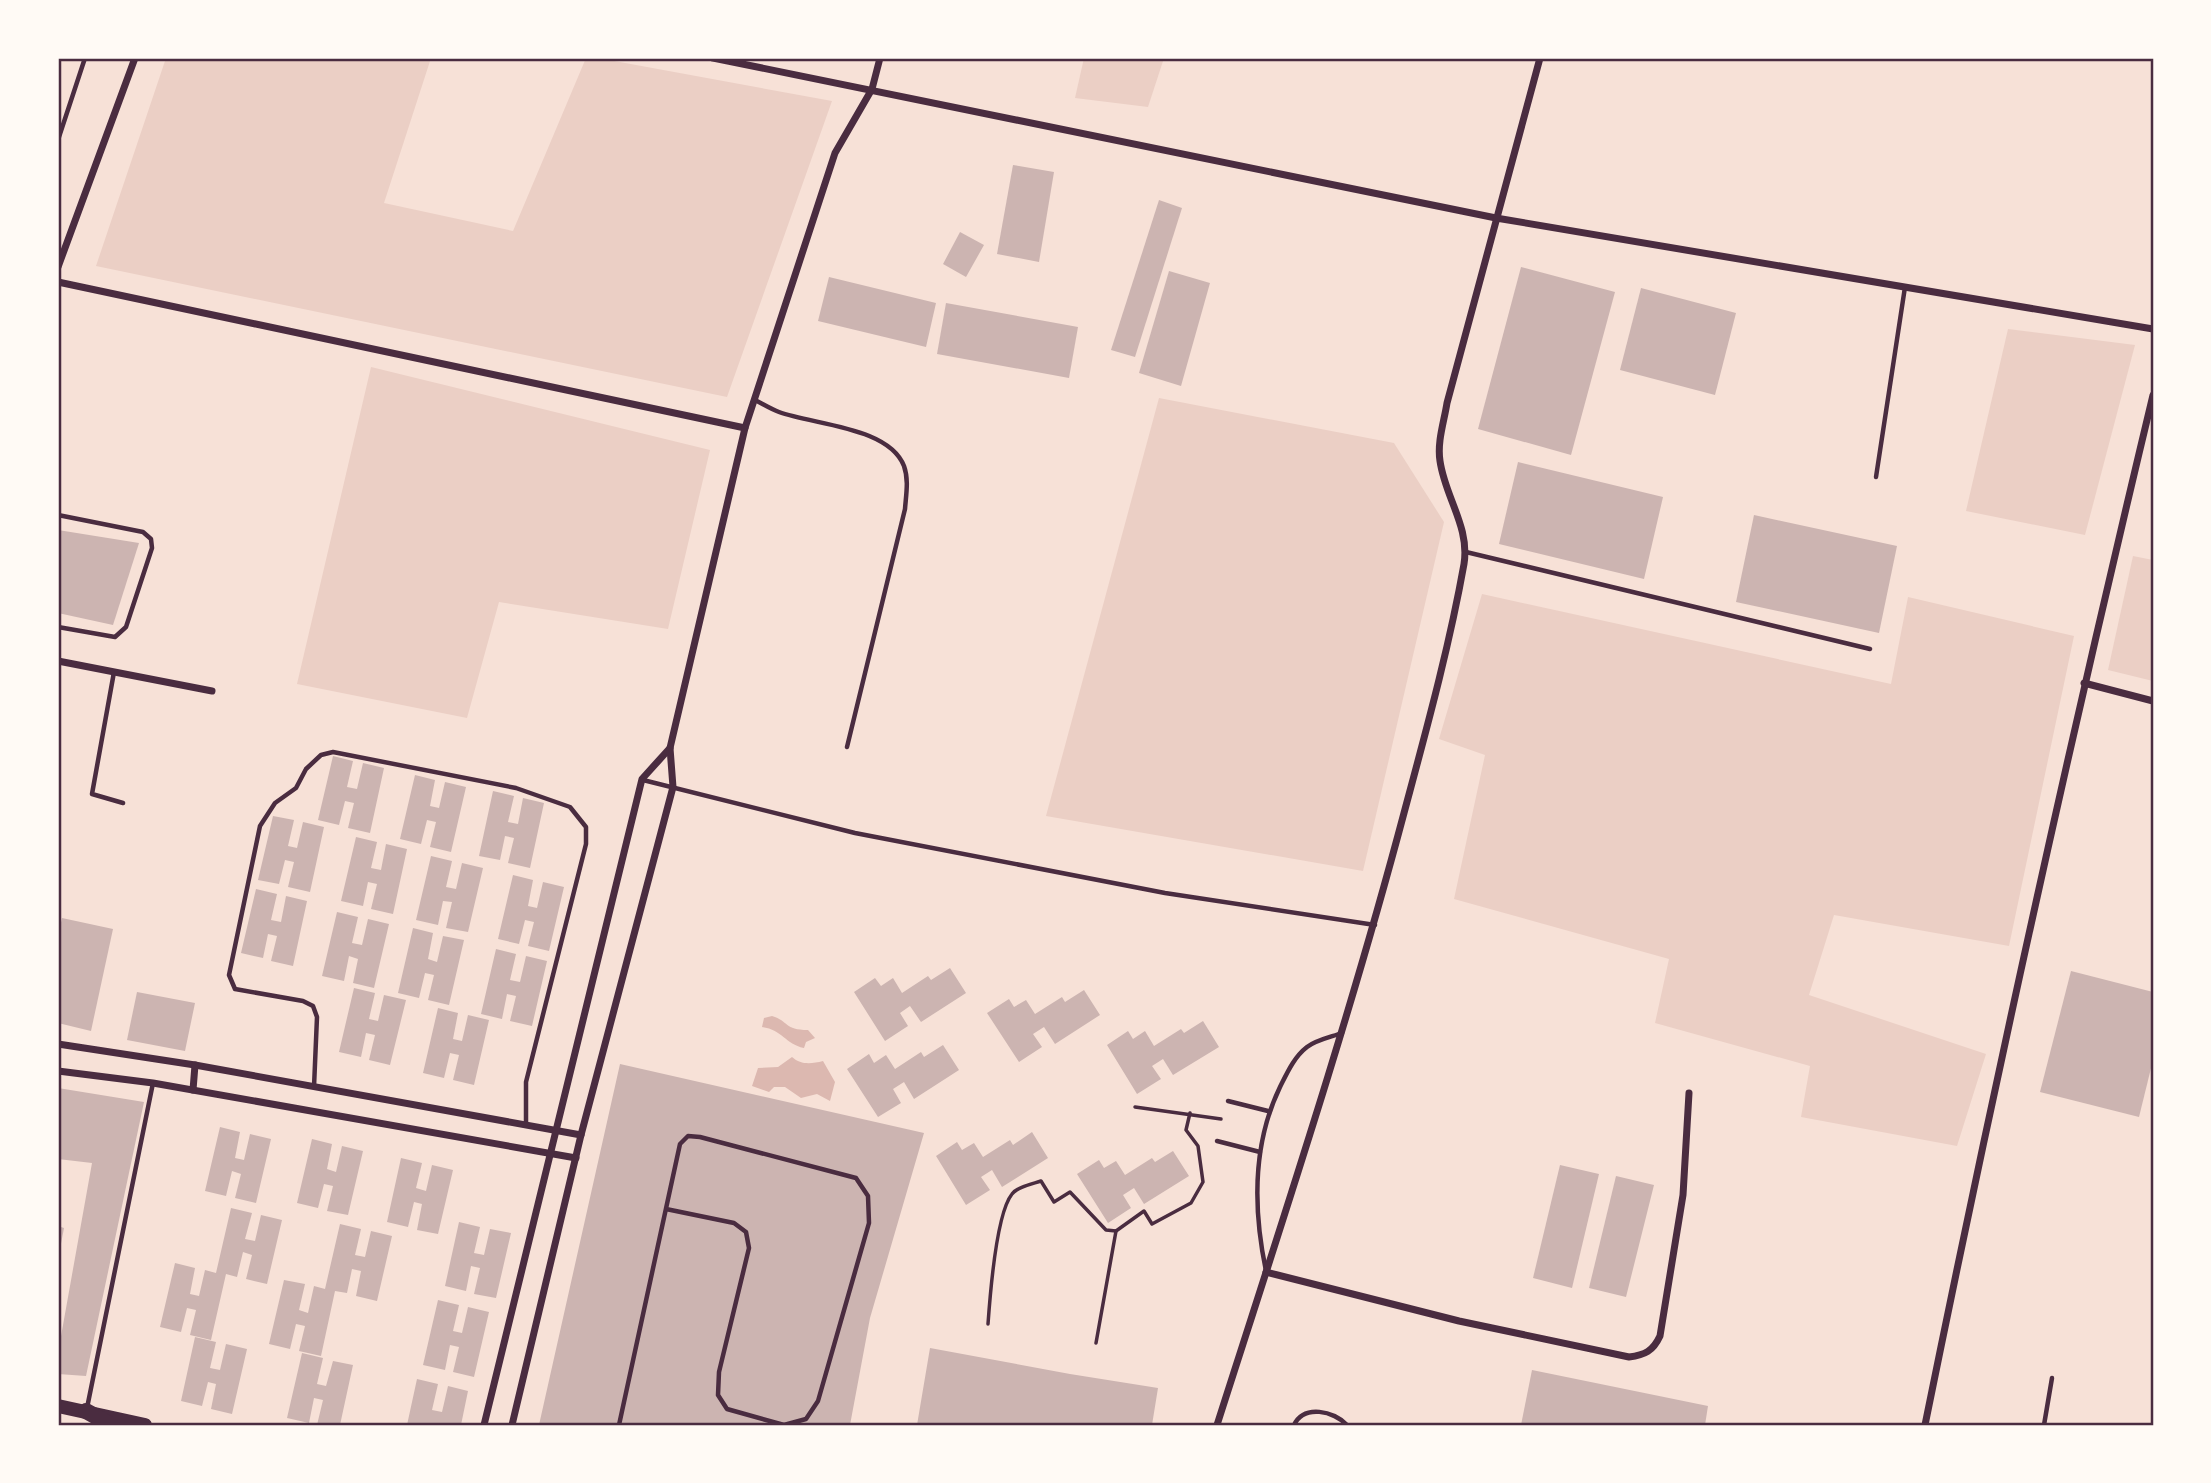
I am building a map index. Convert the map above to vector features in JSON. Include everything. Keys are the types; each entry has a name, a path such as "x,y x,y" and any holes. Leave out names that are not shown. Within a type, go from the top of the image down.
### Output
{"highway":[{"path":"86,1411 111,1425"}],"main road":[{"path":"58,1406 145,1425"}],"street":[{"path":"58,267 135,58"},
{"path":"713,58 1496,218 2153,329"},
{"path":"512,1425 581,1135 673,787 670,748 745,428 835,153 872,89 880,58"},
{"path":"1216,1425 1343,1033 1375,925 1427,728 1465,552 1457,511 1443,474 1439,446 1447,403 1540,58"},
{"path":"58,282 745,428"},
{"path":"1925,1425 1989,1111 2084,683 2153,395"},
{"path":"58,662 212,691"},
{"path":"2084,683 2153,701"},
{"path":"484,1425 642,779 670,748"},
{"path":"58,1044 195,1065 581,1135"},
{"path":"192,1090 195,1065"},
{"path":"58,1071 153,1083 576,1158"},
{"path":"1266,1272 1459,1321 1629,1357 1644,1356 1655,1347 1660,1336 1683,1195 1689,1093"}],"lane":[{"path":"58,140 85,58"},
{"path":"1876,478 1905,286"},
{"path":"754,400 778,412 869,435 891,447 904,466 908,485 905,509 847,747"},
{"path":"58,515 144,532 151,539 152,548 126,627 115,637 58,626"},
{"path":"1465,552 1870,649"},
{"path":"114,672 92,794 122,803"},
{"path":"314,1087 317,1017 313,1006 303,1001 235,989 229,975 260,826 275,803 296,788 306,769 321,755 333,752 516,788 570,807 586,827 586,844 526,1082 526,1124"},
{"path":"642,779 855,833 1165,893 1375,925"},
{"path":"1266,1272 1256,1193 1268,1111 1290,1066 1308,1046 1343,1033"},
{"path":"86,1411 153,1083"},
{"path":"1227,1101 1268,1111"},
{"path":"619,1425 680,1144 688,1136 856,1178 868,1196 869,1223 818,1401 806,1419 784,1425 727,1409 718,1395 719,1372 749,1248 746,1232 734,1223 666,1209"},
{"path":"1217,1141 1260,1152"},
{"path":"2044,1425 2052,1378"},
{"path":"1294,1425 1303,1414 1317,1411 1340,1418 1347,1425"}],"path":[{"path":"1135,1107 1221,1119"},
{"path":"988,1324 993,1268 1005,1205 1013,1192 1041,1181 1054,1202 1070,1192 1106,1230 1116,1231 1144,1211 1152,1224 1191,1203 1203,1182 1198,1146 1186,1130 1190,1113"},
{"path":"1096,1343 1116,1231"}],"shaded area":[{"path":"166,58 431,58 384,203 513,231 586,58 832,101 727,397 96,266"},
{"path":"1084,58 1164,58 1148,107 1075,98"},
{"path":"2008,329 2135,345 2085,535 1966,511"},
{"path":"371,367 710,450 668,629 499,602 467,718 297,684"},
{"path":"1159,398 1394,443 1444,522 1363,871 1046,816"},
{"path":"2133,556 2153,560 2153,681 2108,670"},
{"path":"1482,594 1891,684 1908,597 2074,636 2009,946 1834,915 1809,995 1986,1054 1957,1146 1801,1117 1810,1066 1655,1023 1669,959 1454,899 1485,755 1439,739"},
{"path":"772,1016 795,1029 808,1030 815,1038 806,1042 804,1048 792,1043 775,1031 762,1027 764,1018"},
{"path":"792,1057 806,1063 823,1061 835,1082 830,1101 817,1094 801,1098 785,1087 774,1087 769,1092 752,1086 758,1068 778,1067"}],"building":[{"path":"1013,165 1054,172 1039,262 997,254"},
{"path":"1159,200 1182,208 1135,357 1111,350"},
{"path":"960,232 984,245 966,277 943,264"},
{"path":"1521,267 1615,292 1571,455 1478,429"},
{"path":"1169,271 1210,283 1181,386 1139,373"},
{"path":"829,277 936,303 926,347 818,321"},
{"path":"1641,288 1736,313 1715,395 1620,370"},
{"path":"946,303 1078,327 1069,378 937,354"},
{"path":"1518,462 1663,497 1644,579 1499,544"},
{"path":"1754,515 1897,546 1879,633 1736,602"},
{"path":"58,530 139,543 113,625 58,613"},
{"path":"333,756 353,761 347,787 357,789 363,763 384,768 370,833 348,828 354,803 345,801 339,825 318,820"},
{"path":"415,775 435,780 430,806 439,808 445,782 466,787 451,852 430,847 436,822 427,820 421,844 400,839"},
{"path":"493,791 514,796 508,822 518,824 523,798 544,803 530,868 508,863 514,838 505,836 500,860 479,856"},
{"path":"273,816 294,820 288,846 297,848 303,822 324,827 310,892 288,887 294,862 285,860 279,884 258,880"},
{"path":"356,837 377,842 371,868 381,870 386,844 407,849 393,914 371,909 377,884 368,882 363,906 341,901"},
{"path":"431,856 452,861 446,887 456,889 462,863 483,868 468,932 446,928 452,902 443,901 438,925 416,920"},
{"path":"513,875 533,880 528,906 537,908 543,882 564,887 549,951 528,946 534,922 525,920 519,944 498,939"},
{"path":"256,889 277,894 271,920 281,922 286,896 307,901 293,966 271,961 277,936 268,934 263,958 241,953"},
{"path":"337,912 358,917 352,943 362,945 368,919 389,924 374,988 353,983 358,959 349,956 344,981 322,976"},
{"path":"62,918 113,929 91,1031 58,1023 58,936"},
{"path":"413,928 433,933 428,959 437,962 443,936 464,940 449,1005 428,1000 434,975 425,973 419,998 398,993"},
{"path":"496,949 516,954 510,980 520,982 526,956 547,961 532,1026 510,1021 516,996 507,994 502,1019 481,1014"},
{"path":"950,968 966,993 921,1022 910,1006 900,1013 908,1026 885,1041 854,992 875,978 881,986 893,978 902,993 928,976 931,980"},
{"path":"2071,971 2153,992 2153,1060 2139,1117 2040,1092"},
{"path":"354,988 375,993 369,1019 378,1021 384,995 406,1000 390,1065 369,1060 375,1035 366,1033 361,1057 339,1052"},
{"path":"1084,990 1100,1015 1055,1044 1044,1027 1033,1034 1042,1047 1019,1062 987,1013 1009,999 1014,1007 1026,1000 1035,1014 1062,997 1065,1002"},
{"path":"137,992 195,1003 185,1051 127,1040"},
{"path":"438,1008 458,1013 453,1039 462,1041 468,1015 489,1020 474,1085 453,1080 459,1055 450,1053 444,1078 423,1073"},
{"path":"1203,1021 1219,1047 1173,1075 1163,1059 1152,1066 1161,1079 1137,1094 1107,1045 1128,1031 1133,1039 1145,1031 1154,1046 1181,1029 1184,1033"},
{"path":"943,1045 959,1070 914,1099 904,1082 893,1089 901,1103 878,1117 847,1069 869,1054 874,1063 886,1055 895,1069 921,1052 924,1057"},
{"path":"620,1064 924,1133 870,1318 850,1425 539,1425"},
{"path":"58,1088 144,1102 86,1376 58,1374 58,1353 92,1163 58,1159"},
{"path":"220,1127 240,1132 235,1158 244,1160 250,1134 271,1139 256,1203 235,1198 241,1174 232,1171 226,1196 205,1191"},
{"path":"1032,1132 1048,1158 1002,1187 992,1170 981,1177 990,1190 966,1205 936,1156 957,1142 962,1150 974,1143 983,1157 1010,1140 1013,1145"},
{"path":"312,1139 332,1144 327,1169 336,1172 342,1146 363,1151 348,1215 327,1211 333,1186 324,1184 318,1208 297,1203"},
{"path":"1173,1151 1189,1176 1144,1204 1134,1188 1123,1195 1131,1208 1108,1223 1077,1174 1099,1160 1104,1168 1116,1161 1125,1175 1152,1158 1155,1162"},
{"path":"401,1158 422,1163 416,1188 426,1191 432,1165 453,1170 438,1234 417,1230 422,1204 414,1202 408,1227 387,1222"},
{"path":"1560,1165 1599,1174 1572,1288 1533,1278"},
{"path":"1616,1176 1654,1185 1626,1297 1589,1288"},
{"path":"231,1208 252,1213 245,1239 255,1241 261,1215 282,1220 267,1284 246,1279 252,1255 243,1252 237,1277 226,1274 211,1340 190,1335 196,1310 187,1308 181,1332 160,1327 175,1263 195,1268 190,1294 199,1296 205,1270 216,1273"},
{"path":"459,1222 480,1227 474,1253 484,1255 490,1229 511,1233 496,1298 474,1294 480,1268 471,1266 466,1291 445,1286"},
{"path":"340,1224 361,1229 355,1255 365,1257 371,1231 392,1236 377,1301 356,1296 361,1271 352,1269 347,1293 335,1291 321,1356 299,1351 305,1326 296,1324 290,1349 269,1344 284,1280 305,1284 299,1310 308,1313 314,1286 325,1289"},
{"path":"58,1226 64,1228 59,1254 58,1254"},
{"path":"438,1300 459,1305 453,1331 462,1333 468,1307 489,1312 474,1377 453,1372 459,1347 450,1345 445,1370 423,1365"},
{"path":"195,1337 216,1342 210,1368 220,1370 226,1344 247,1349 232,1414 211,1409 216,1384 208,1382 202,1406 181,1401"},
{"path":"930,1348 1158,1388 1152,1425 917,1425"},
{"path":"302,1353 323,1358 317,1384 326,1386 333,1361 353,1365 340,1425 317,1425 323,1400 314,1398 309,1423 287,1418"},
{"path":"1532,1370 1708,1406 1705,1425 1521,1425"},
{"path":"417,1379 438,1384 432,1410 442,1412 448,1386 468,1391 461,1425 407,1425"}]}
